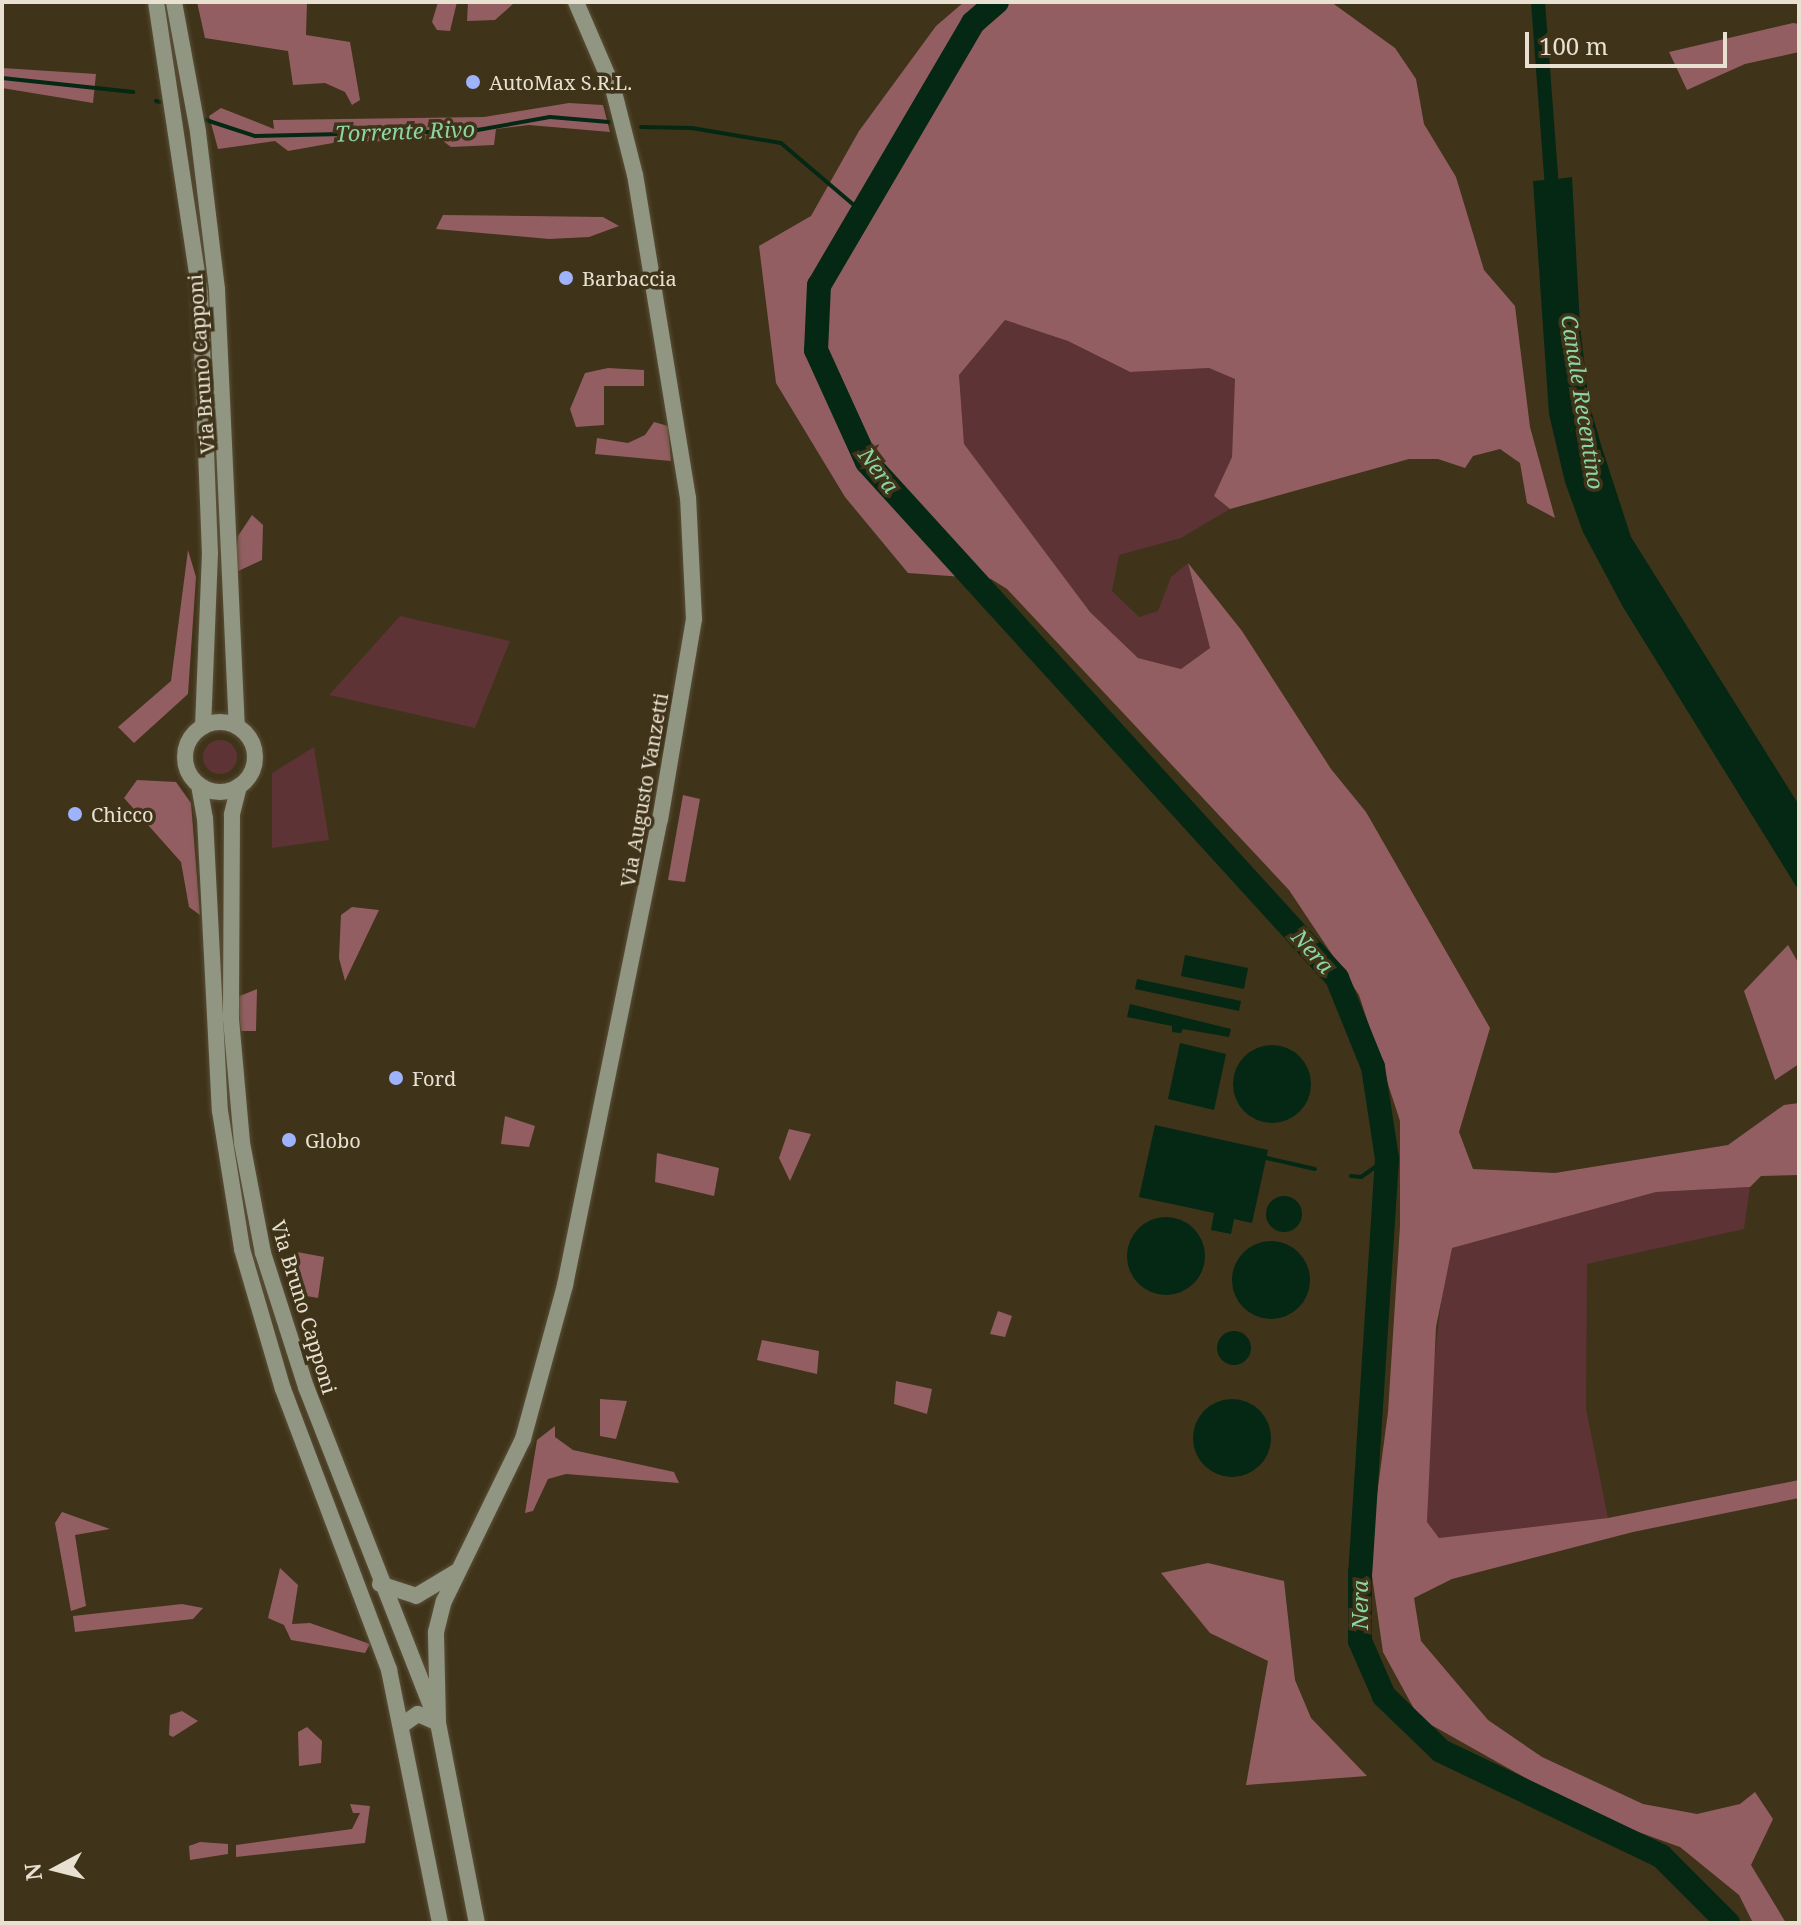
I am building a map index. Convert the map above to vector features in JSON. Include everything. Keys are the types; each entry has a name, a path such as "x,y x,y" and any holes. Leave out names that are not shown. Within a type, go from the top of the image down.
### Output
{"main road":[{"name":"Via Bruno Capponi","path":"156,2 200,294 210,553 203,727 186,749 187,770 199,785 205,818 220,1111 242,1249 268,1344 360,1583 402,1725 440,1923"},
{"name":"Via Bruno Capponi","path":"174,2 198,132 217,290 237,727 250,740 255,757 239,786 232,815 231,1019 242,1143 263,1253 306,1387 380,1584 438,1723 477,1923"},
{"name":"Via Augusto Vanzetti","path":"438,1723 436,1632 457,1571 498,1498 523,1439 565,1285 660,820 694,619 688,498 635,175 613,88 576,2"},
{"path":"203,727 220,722 237,727"},
{"path":"199,785 219,792 239,786"},
{"name":"Via Augusto Vanzetti","path":"380,1584 416,1596 457,1571"},
{"path":"402,1725 418,1714 438,1723"}],"shaded area":[{"path":"197,2 307,2 306,35 350,42 360,100 352,105 345,92 325,83 293,85 288,51 205,38"},
{"path":"438,2 457,2 450,31 437,30 432,22"},
{"path":"468,2 513,4 495,20 467,21"},
{"path":"964,2 1331,2 1395,48 1416,79 1424,124 1456,177 1484,270 1515,306 1530,427 1555,518 1527,503 1520,463 1500,449 1473,456 1465,468 1438,459 1409,459 1230,509 1214,496 1232,457 1235,379 1209,368 1130,372 1068,341 1005,320 959,375 964,444 1090,612 1138,658 1181,669 1210,648 1188,563 1242,631 1331,769 1366,812 1490,1028 1459,1132 1473,1169 1555,1173 1728,1145 1784,1105 1799,1103 1799,1175 1761,1176 1750,1187 1656,1192 1452,1248 1436,1327 1427,1522 1439,1538 1608,1518 1799,1480 1799,1498 1633,1532 1452,1579 1414,1598 1421,1641 1488,1720 1542,1757 1643,1804 1697,1814 1740,1804 1755,1792 1773,1819 1751,1865 1786,1923 1753,1923 1739,1895 1680,1847 1591,1815 1419,1718 1383,1652 1369,1555 1388,1412 1400,1226 1400,1121 1359,995 1289,890 1007,589 991,579 908,573 845,497 776,383 759,246 811,216 859,131 936,26"},
{"path":"1799,24 1799,52 1745,64 1687,90 1669,52"},
{"path":"2,68 96,74 93,103 2,88"},
{"path":"569,103 603,105 610,132 529,125 496,129 494,145 451,147 440,139 333,143 288,151 275,141 218,149 209,116 221,108 274,129 273,120 484,117"},
{"path":"443,215 603,217 619,226 589,237 549,239 436,229"},
{"path":"1005,320 1068,341 1129,372 1209,368 1236,379 1232,457 1214,496 1230,509 1181,538 1119,555 1112,591 1139,617 1158,611 1171,577 1188,563 1210,648 1181,669 1138,658 1090,612 964,445 959,375"},
{"path":"608,368 644,370 644,386 604,386 604,425 576,427 570,409 585,373"},
{"path":"654,422 668,426 671,461 595,454 597,438 628,443 645,435"},
{"path":"252,515 263,525 262,560 234,573 238,536"},
{"path":"188,550 196,577 188,694 134,743 118,727 171,681"},
{"path":"400,616 510,641 475,728 329,695"},
{"path":"220,740 232,745 237,757 232,769 220,774 208,769 203,757 208,745"},
{"path":"314,747 329,840 272,848 272,773"},
{"path":"137,780 176,782 191,803 200,915 189,907 181,862 124,798"},
{"path":"683,795 700,799 685,882 668,880"},
{"path":"352,907 379,910 345,981 339,958 341,915"},
{"path":"1788,945 1799,964 1799,1064 1775,1080 1744,991"},
{"path":"257,989 256,1031 241,1031 237,997"},
{"path":"505,1116 535,1126 529,1147 501,1144"},
{"path":"789,1129 811,1134 790,1181 779,1158"},
{"path":"657,1153 719,1168 714,1196 655,1182"},
{"path":"1750,1187 1744,1229 1587,1264 1586,1409 1608,1518 1439,1538 1427,1522 1430,1400 1445,1265 1452,1248 1656,1192"},
{"path":"297,1252 324,1257 318,1298 295,1294"},
{"path":"998,1311 1012,1316 1005,1337 990,1334"},
{"path":"762,1340 819,1351 817,1374 757,1360"},
{"path":"896,1381 932,1389 927,1414 894,1404"},
{"path":"600,1399 627,1401 616,1439 600,1436"},
{"path":"555,1426 555,1437 573,1450 674,1472 679,1483 566,1474 548,1479 533,1511 525,1513 537,1440"},
{"path":"62,1512 110,1529 75,1535 86,1606 71,1611 55,1523"},
{"path":"1208,1563 1284,1581 1295,1680 1311,1718 1367,1776 1246,1785 1268,1661 1210,1633 1161,1573"},
{"path":"280,1568 298,1585 292,1624 310,1623 370,1644 365,1653 291,1640 284,1625 268,1618"},
{"path":"182,1604 203,1608 193,1619 75,1632 73,1616"},
{"path":"182,1711 198,1721 173,1737 169,1735 170,1715"},
{"path":"307,1727 322,1741 321,1763 299,1766 298,1732"},
{"path":"350,1804 370,1806 365,1843 236,1857 236,1845 352,1829 360,1813 353,1813"},
{"path":"200,1842 228,1844 228,1854 190,1860 189,1846"}],"water":[{"path":"1572,177 1580,326 1589,403 1602,448 1631,537 1799,805 1799,891 1623,607 1583,532 1565,482 1549,414 1533,181 1545,180 1552,194 1557,179"},
{"path":"1185,955 1248,968 1244,989 1181,976"},
{"path":"1137,979 1241,1001 1239,1011 1135,989"},
{"path":"1130,1004 1231,1029 1229,1037 1183,1029 1181,1033 1172,1032 1172,1026 1127,1017"},
{"path":"1180,1043 1226,1054 1214,1110 1168,1099"},
{"path":"1272,1045 1287,1048 1304,1062 1311,1084 1308,1099 1294,1116 1272,1123 1257,1120 1240,1106 1233,1084 1236,1069 1250,1052"},
{"path":"1155,1125 1268,1150 1252,1223 1234,1219 1231,1234 1211,1230 1214,1213 1139,1197"},
{"path":"1284,1196 1296,1202 1302,1214 1296,1226 1284,1232 1272,1226 1266,1214 1272,1202"},
{"path":"1166,1217 1181,1220 1194,1228 1202,1241 1205,1256 1202,1271 1194,1284 1181,1292 1166,1295 1151,1292 1138,1284 1130,1271 1127,1256 1130,1241 1138,1228 1151,1220"},
{"path":"1271,1241 1286,1244 1299,1252 1307,1265 1310,1280 1307,1295 1299,1308 1286,1316 1271,1319 1256,1316 1243,1308 1235,1295 1232,1280 1235,1265 1243,1252 1256,1244"},
{"path":"1234,1331 1246,1336 1251,1348 1246,1360 1234,1365 1222,1360 1217,1348 1222,1336"},
{"path":"1232,1399 1247,1402 1260,1410 1268,1423 1271,1438 1268,1453 1260,1466 1247,1474 1232,1477 1217,1474 1204,1466 1196,1453 1193,1438 1196,1423 1204,1410 1217,1402"}],"waterway":[{"name":"Nera","path":"997,2 973,23 819,285 816,350 867,462 1337,978 1373,1067 1387,1159 1360,1572 1360,1641 1384,1696 1441,1751 1661,1856 1728,1923"},
{"name":"Canale Recentino","path":"1538,2 1554,213"},
{"name":"Torrente Rivo","path":"2,78 133,92"},
{"name":"Torrente Rivo","path":"156,101 160,102"},
{"name":"Torrente Rivo","path":"203,119 255,136 472,131 550,117 609,122"},
{"name":"Torrente Rivo","path":"641,127 692,128 781,143 862,212"},
{"path":"1267,1158 1315,1169"},
{"path":"1351,1176 1361,1177 1387,1159"}],"place":[{"name":"AutoMax S.R.L.","path":"473,82"},
{"name":"Barbaccia","path":"566,278"},
{"name":"Chicco","path":"75,814"},
{"name":"Ford","path":"396,1078"},
{"name":"Globo","path":"289,1140"}]}
